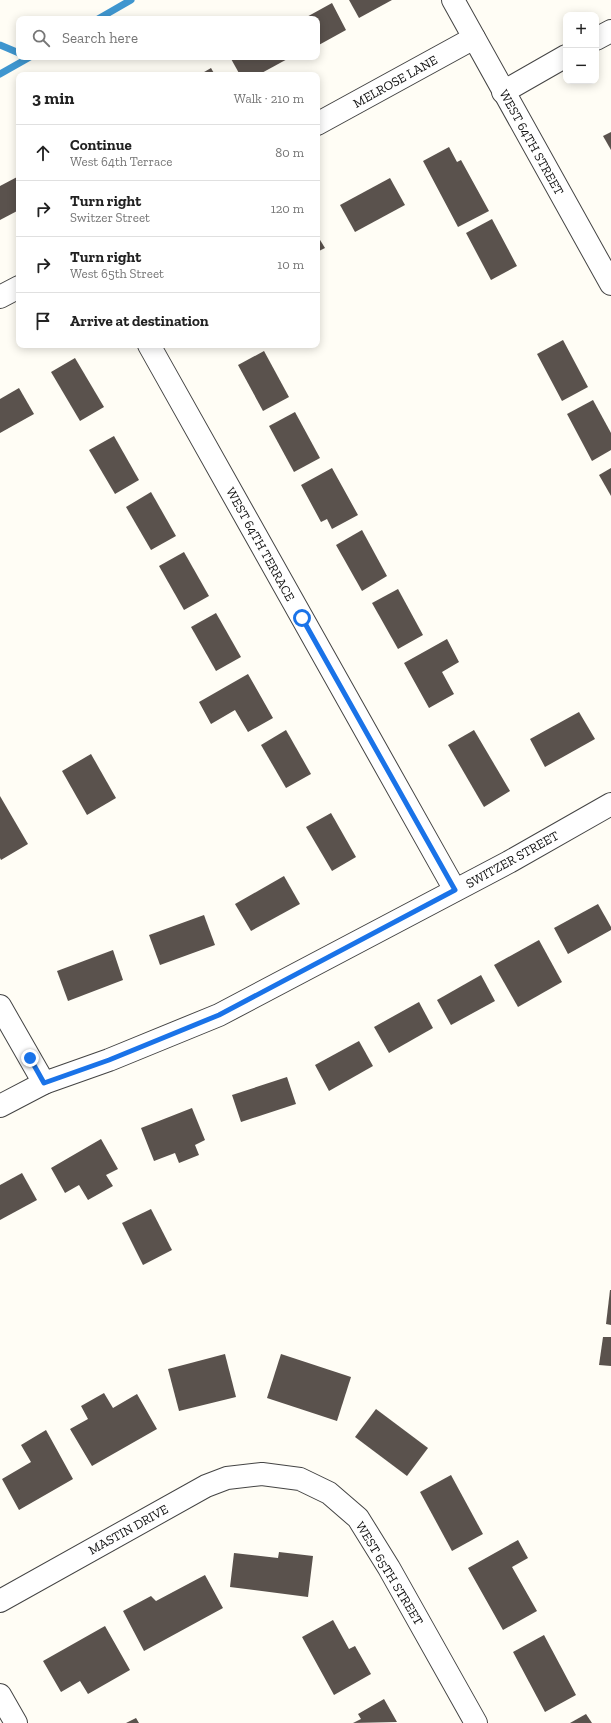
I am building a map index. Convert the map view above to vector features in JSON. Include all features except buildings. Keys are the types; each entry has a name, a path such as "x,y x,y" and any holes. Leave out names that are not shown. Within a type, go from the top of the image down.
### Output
{"street":[{"name":"WEST 64TH STREET","path":"452,0 611,284"},
{"path":"599,38 611,31"},
{"name":"MELROSE LANE","path":"320,122 474,38"},
{"path":"503,92 563,58"},
{"path":"0,297 16,288"},
{"name":"WEST 64TH TERRACE","path":"151,348 455,890"},
{"name":"SWITZER STREET","path":"0,1106 44,1083 109,1060 219,1015 455,890 611,804"},
{"path":"0,1006 44,1083"},
{"name":"MASTIN DRIVE","path":"0,1601 206,1486 227,1478 262,1474"},
{"name":"WEST 65TH STREET","path":"262,1474 300,1479 329,1493 358,1518 389,1568 476,1723"},
{"path":"0,1696 16,1723"}],"waterway":[{"path":"103,16 131,0"},
{"path":"0,45 16,52"},
{"path":"0,74 25,60"}],"route":[{"path":"30,1058 44,1083 109,1060 219,1015 455,890 302,618"}]}
